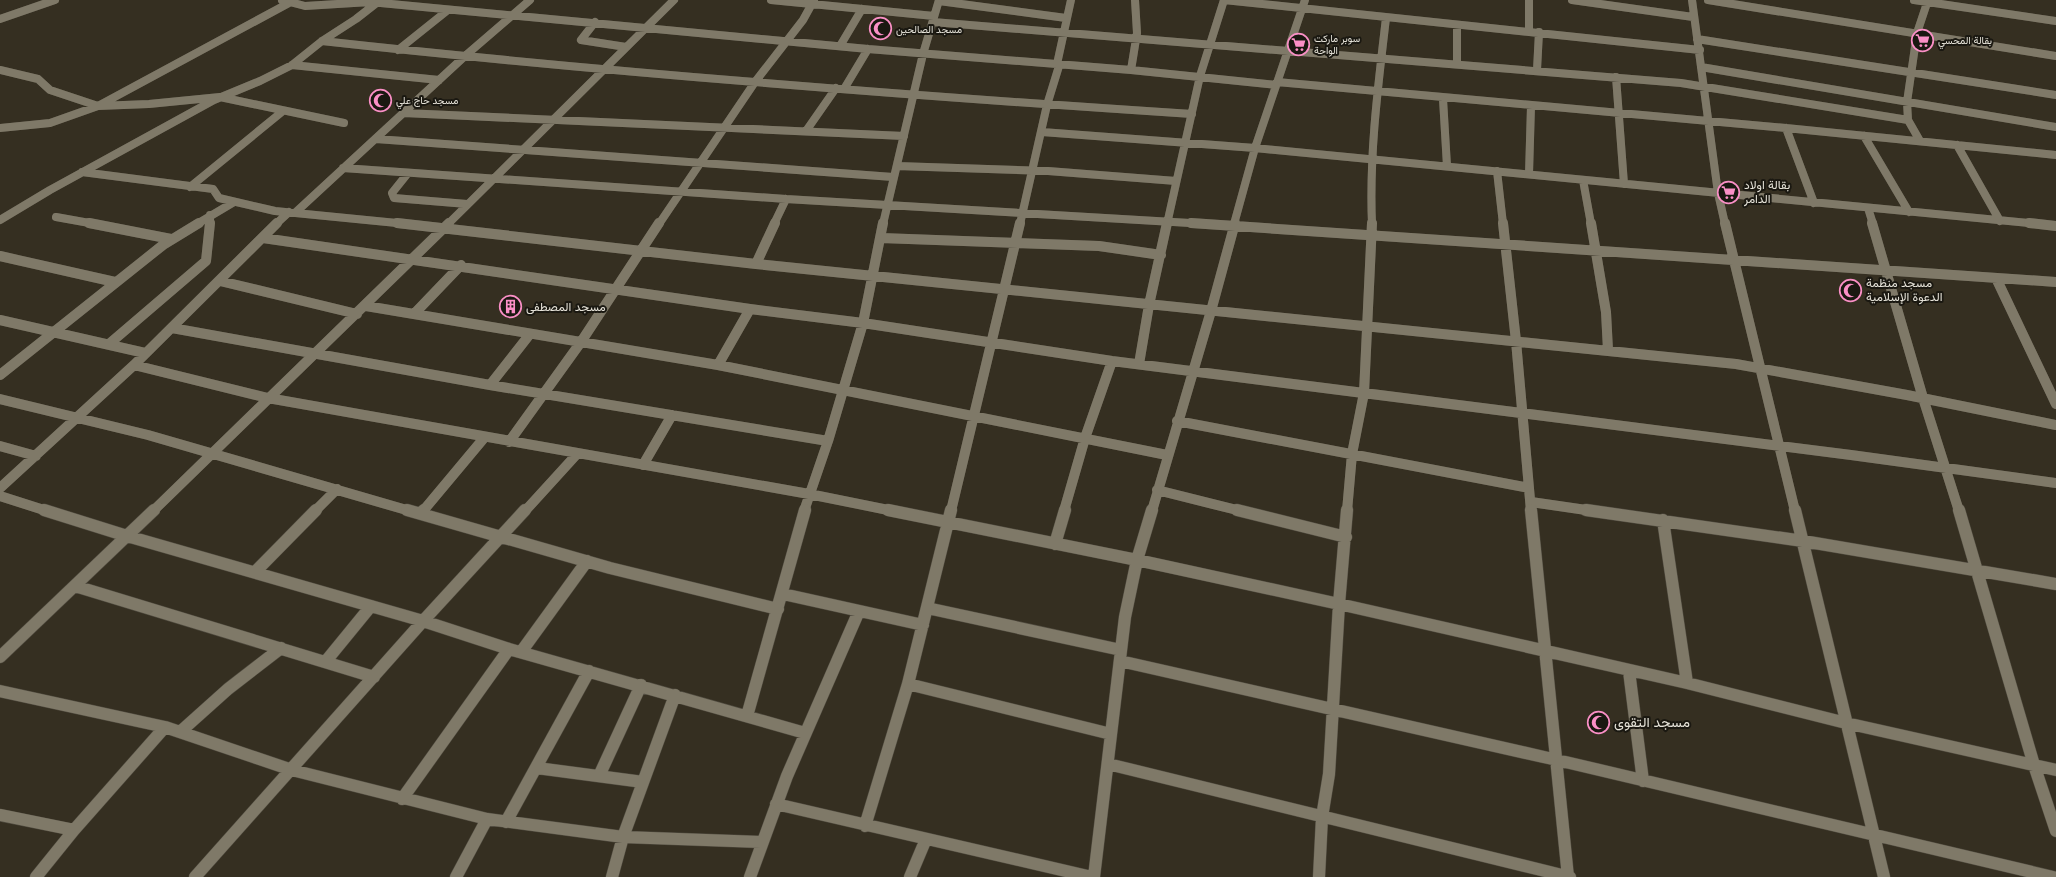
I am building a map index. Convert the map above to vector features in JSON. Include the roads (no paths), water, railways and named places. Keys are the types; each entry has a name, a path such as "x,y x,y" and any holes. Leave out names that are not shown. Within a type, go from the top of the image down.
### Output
{"street":[{"path":"0,19 33,9 55,0"},
{"path":"0,488 134,365 263,238 376,139 465,56 530,0"},
{"path":"0,657 127,536 268,398 366,306 523,148 674,0"},
{"path":"771,0 812,2 934,19 1062,34 1537,70 1703,86 1760,86 1907,102 2056,127"},
{"path":"747,716 809,494 828,441 863,323 893,177 897,166 923,54 939,0 1066,18"},
{"path":"865,826 908,684 923,625 946,523 1016,242 1047,105 1059,66 1057,64 1062,34 1071,0"},
{"path":"1131,70 1136,39 1135,0"},
{"path":"1139,364 1149,305 1200,76 1224,0 1303,5 1386,18 1539,32 1700,50"},
{"path":"1529,0 1529,32"},
{"path":"1572,0 1693,17"},
{"path":"1692,0 1693,17 1700,50 1703,86 1718,194 1884,877"},
{"path":"1708,0 2056,56"},
{"path":"1914,0 2056,21"},
{"path":"0,128 50,123 98,106 285,1 305,6 379,1 448,10 595,22 868,49 1131,70 1443,99 1786,128 2056,155"},
{"path":"0,220 82,172 220,97 260,81 292,65 322,41 356,19 379,1"},
{"path":"1920,142 1908,120 1907,102 1910,72 1917,33 1928,1"},
{"path":"509,442 581,342 642,252 679,192 755,82 803,20 812,2"},
{"path":"776,804 865,826 1093,877 1125,617 1137,560 1210,310 1255,148 1303,5"},
{"path":"840,46 862,9"},
{"path":"398,50 448,10"},
{"path":"1319,877 1322,817 1329,774 1339,604 1352,454 1364,393 1372,236 1371,204 1377,92 1386,18"},
{"path":"595,22 581,40 626,47"},
{"path":"1457,25 1457,64"},
{"path":"1537,70 1539,32"},
{"path":"1697,39 2056,95"},
{"path":"322,41 398,50 755,82 1047,105 1192,114"},
{"path":"806,131 840,89 868,49"},
{"path":"292,65 440,80"},
{"path":"1701,67 1760,86 1908,120"},
{"path":"0,70 38,79 50,90 98,106 150,104 220,97 344,123"},
{"path":"1616,77 1624,184"},
{"path":"1443,99 1447,166"},
{"path":"1529,174 1531,106"},
{"path":"190,187 283,111"},
{"path":"404,113 904,136"},
{"path":"1786,128 1814,203"},
{"path":"1042,132 1185,144 1255,148 1374,159 2056,226"},
{"path":"1864,136 1908,212"},
{"path":"376,139 523,148 893,177"},
{"path":"1958,145 2000,221"},
{"path":"897,166 1033,170 1176,181"},
{"path":"343,168 786,200 1234,226 2056,282"},
{"path":"1108,764 1568,877 1529,488 1516,341 1497,171"},
{"path":"82,172 212,189 219,198 275,211 443,228 756,264 1149,305 1608,350 1759,367 2056,425"},
{"path":"408,173 392,193 394,198 467,204"},
{"path":"1583,180 1606,312 1608,350"},
{"path":"756,264 786,200"},
{"path":"0,375 5,366 53,332 171,239 234,202"},
{"path":"1868,208 1922,398 1947,469 2034,765 2056,831"},
{"path":"109,344 206,261 209,244 210,216"},
{"path":"56,217 171,239"},
{"path":"263,238 413,258 750,309 863,323 1112,361 2056,483"},
{"path":"881,238 1100,246 1161,255"},
{"path":"0,256 115,282"},
{"path":"414,314 461,266"},
{"path":"1996,278 2056,404"},
{"path":"220,281 357,314"},
{"path":"366,306 718,365 1167,455"},
{"path":"718,365 750,309"},
{"path":"0,320 145,353"},
{"path":"172,328 317,352 490,385 828,441"},
{"path":"490,385 530,334"},
{"path":"1055,544 1086,438 1112,361"},
{"path":"134,365 268,398 484,438 809,494 946,523 1137,560 1339,604 1686,683 1846,723 2056,770"},
{"path":"0,399 78,416 212,453 586,562 778,609"},
{"path":"643,465 672,415"},
{"path":"1177,421 1529,488"},
{"path":"421,514 484,438"},
{"path":"0,446 36,456"},
{"path":"195,877 424,621 577,454"},
{"path":"255,572 337,489"},
{"path":"1157,490 1346,537"},
{"path":"0,496 127,536 424,621 515,651 641,685 805,733"},
{"path":"1531,502 1803,541 2056,584"},
{"path":"1663,520 1686,683"},
{"path":"402,800 515,651 586,562"},
{"path":"74,586 326,661 374,677"},
{"path":"782,594 923,625"},
{"path":"326,661 371,606"},
{"path":"926,608 1333,710 1557,760 2053,877"},
{"path":"750,877 776,804 805,733 859,611"},
{"path":"180,732 220,695 280,648"},
{"path":"1629,671 1643,781"},
{"path":"506,822 589,672"},
{"path":"908,684 1111,734"},
{"path":"599,776 641,685"},
{"path":"0,691 165,727 292,770 402,800 487,819 623,837 762,842"},
{"path":"612,877 623,837 675,695"},
{"path":"36,877 74,830 165,727"},
{"path":"537,768 643,782"},
{"path":"0,816 74,830"},
{"path":"456,877 487,819"},
{"path":"910,877 926,840"}],"place":[{"name":"مسجد الصالحين","path":"881,29"},
{"name":"بقالة المحسي","path":"1923,40"},
{"name":"سوبر ماركت الواحة","path":"1299,44"},
{"name":"مسجد حاج علي","path":"380,100"},
{"name":"بقالة اولاد الدامر","path":"1728,192"},
{"name":"مسجد منظمة الدعوة الإسلامية","path":"1851,290"},
{"name":"مسجد المصطفى","path":"510,307"},
{"name":"مسجد التقوى","path":"1599,722"}]}
